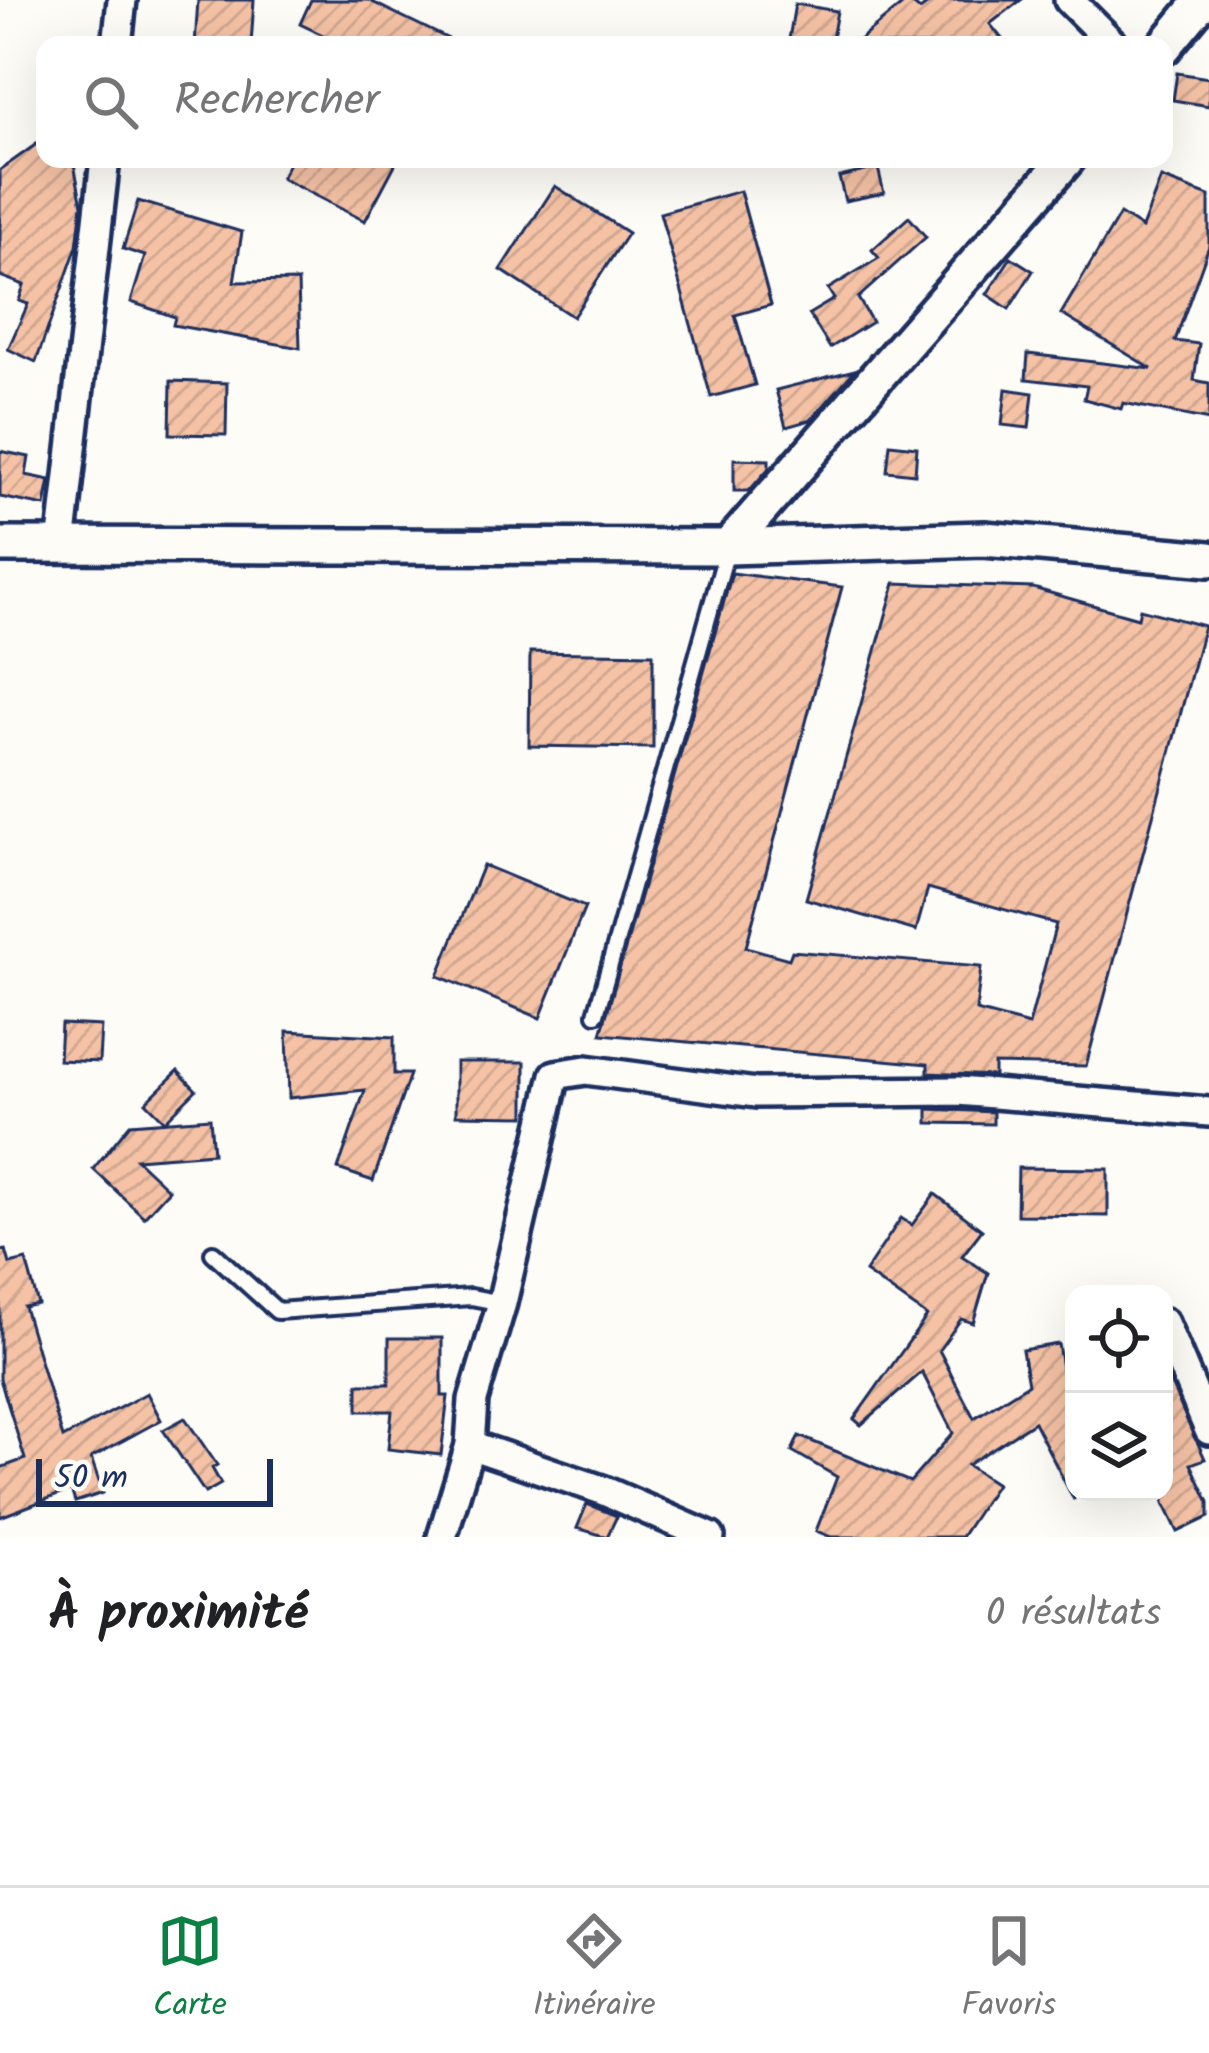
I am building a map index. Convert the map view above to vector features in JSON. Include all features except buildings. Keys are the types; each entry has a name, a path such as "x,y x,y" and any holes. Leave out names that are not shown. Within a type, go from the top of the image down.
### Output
{"street":[{"path":"118,36 122,0"},
{"path":"1069,0 1105,36"},
{"path":"1172,36 1203,0"},
{"path":"61,546 104,168"},
{"path":"728,547 1058,168"},
{"path":"0,545 728,547 984,538 1209,560"},
{"path":"442,1537 470,1445 473,1400 502,1303 555,1075 586,1070 756,1093 958,1091 1209,1112"},
{"path":"1173,1344 1209,1430"},
{"path":"470,1445 602,1490 710,1537"}],"lane":[{"path":"596,1014 728,547"},
{"path":"214,1253 277,1311 471,1297 502,1303"}]}
